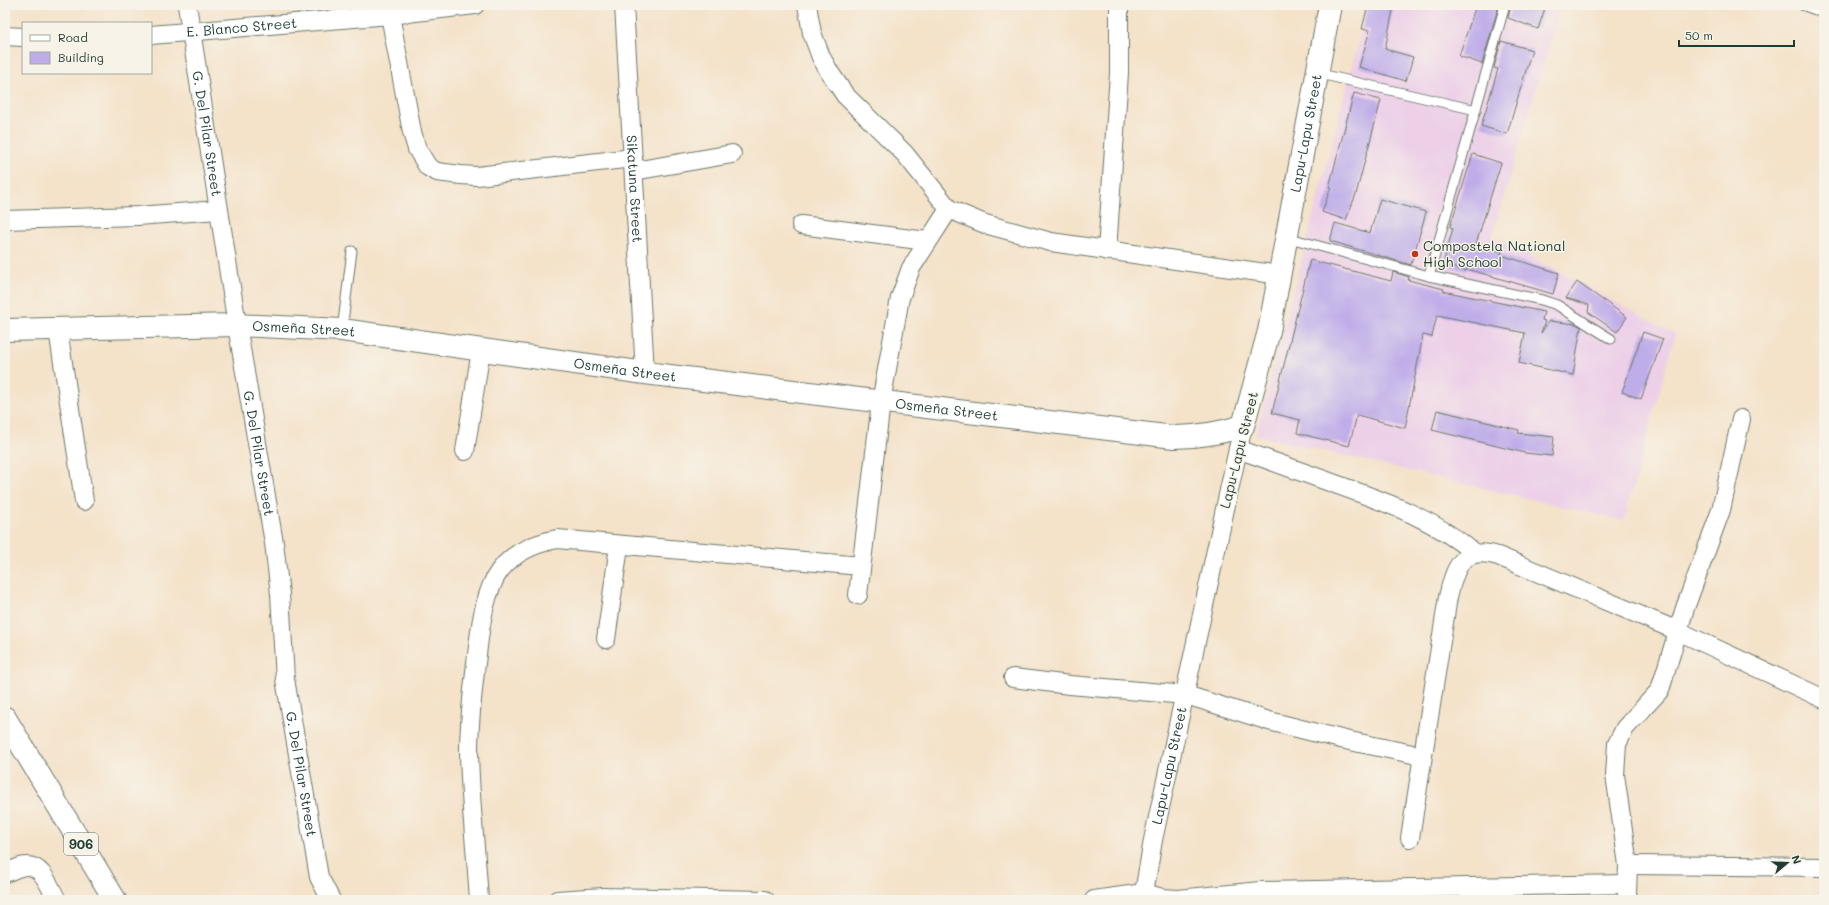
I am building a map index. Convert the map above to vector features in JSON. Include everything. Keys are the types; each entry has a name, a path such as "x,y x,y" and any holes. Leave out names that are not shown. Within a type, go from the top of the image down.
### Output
{"street":[{"name":"G. Del Pilar Street","path":"187,5 218,210 274,543 280,594 285,679 319,877 331,900"},
{"name":"E. Blanco Street","path":"152,35 390,15 475,5"},
{"name":"Sikatuna Street","path":"624,5 645,373"},
{"path":"808,5 812,33 821,57 845,95 905,154 949,209 985,224 1016,234 1050,242 1279,276"},
{"path":"1107,251 1119,73 1119,5"},
{"name":"Lapu-Lapu Street","path":"1144,893 1152,840 1186,695 1214,553 1243,426 1263,358 1330,5"},
{"path":"390,15 412,132 417,149 428,167 437,172 477,176 633,165 732,154"},
{"path":"5,36 22,37"},
{"path":"858,594 881,402 900,298 911,268 949,209"},
{"path":"5,220 137,216 218,210"},
{"path":"801,225 927,241"},
{"name":"Osmeña Street","path":"5,330 237,325 342,330 645,373 1174,437 1209,435 1243,426"},
{"path":"58,330 84,501"},
{"path":"465,451 481,350"},
{"path":"1094,900 1144,893 1162,898 1178,899 1261,891 1628,892 1628,865 1615,775 1617,744 1625,728 1660,690 1678,631 1721,510 1741,419"},
{"path":"1238,449 1375,498 1426,521 1456,537 1474,552 1486,552 1498,556 1678,631 1824,699"},
{"path":"479,900 469,752 473,685 481,621 495,578 506,564 524,548 540,542 557,539 619,546 861,566"},
{"path":"606,639 619,546"},
{"path":"1410,838 1448,597 1454,574 1462,562 1474,552"},
{"path":"1013,678 1070,686 1186,695 1269,721 1345,740 1422,756"},
{"name":"906","path":"5,718 115,900"},
{"path":"1628,865 1824,867"},
{"path":"5,873 26,866 37,869 43,875 56,900"},
{"path":"557,900 603,897 765,900"}],"lane":[{"path":"1429,276 1505,5"},
{"path":"1802,5 1824,13"},
{"path":"1316,73 1476,110"},
{"path":"1286,237 1429,276 1542,300 1557,305 1611,339"},
{"path":"342,330 352,251"}],"shaded area":[{"name":"Compostela National High School","path":"1368,5 1561,5 1492,236 1675,334 1624,521 1256,435"}],"building":[{"path":"1368,5 1394,5 1385,49 1413,57 1406,81 1359,67 1370,30 1362,29"},
{"path":"1476,5 1499,5 1482,64 1459,56"},
{"path":"1511,5 1546,5 1538,29 1508,18"},
{"path":"1501,41 1532,50 1507,134 1481,126 1498,69 1494,68"},
{"path":"1354,93 1381,100 1356,194 1346,220 1322,212 1331,187 1329,187"},
{"path":"1473,154 1501,163 1476,244 1502,252 1501,255 1559,273 1553,294 1467,269 1466,271 1443,265 1453,228 1450,227"},
{"path":"1380,199 1426,212 1411,265 1330,241 1335,223 1370,233"},
{"path":"1310,260 1391,281 1393,272 1409,277 1408,280 1444,289 1443,291 1544,312 1542,320 1545,321 1541,333 1549,321 1576,324 1581,327 1573,375 1519,363 1525,333 1437,315 1432,337 1423,335 1405,428 1357,415 1349,446 1297,433 1300,420 1272,413"},
{"path":"1577,282 1627,317 1617,332 1588,312 1589,305 1566,298"},
{"path":"1643,332 1663,339 1641,399 1622,392"},
{"path":"1437,410 1519,430 1518,433 1554,437 1552,456 1525,453 1432,430"}],"place":[{"name":"Compostela National High School","path":"1415,254"}]}
